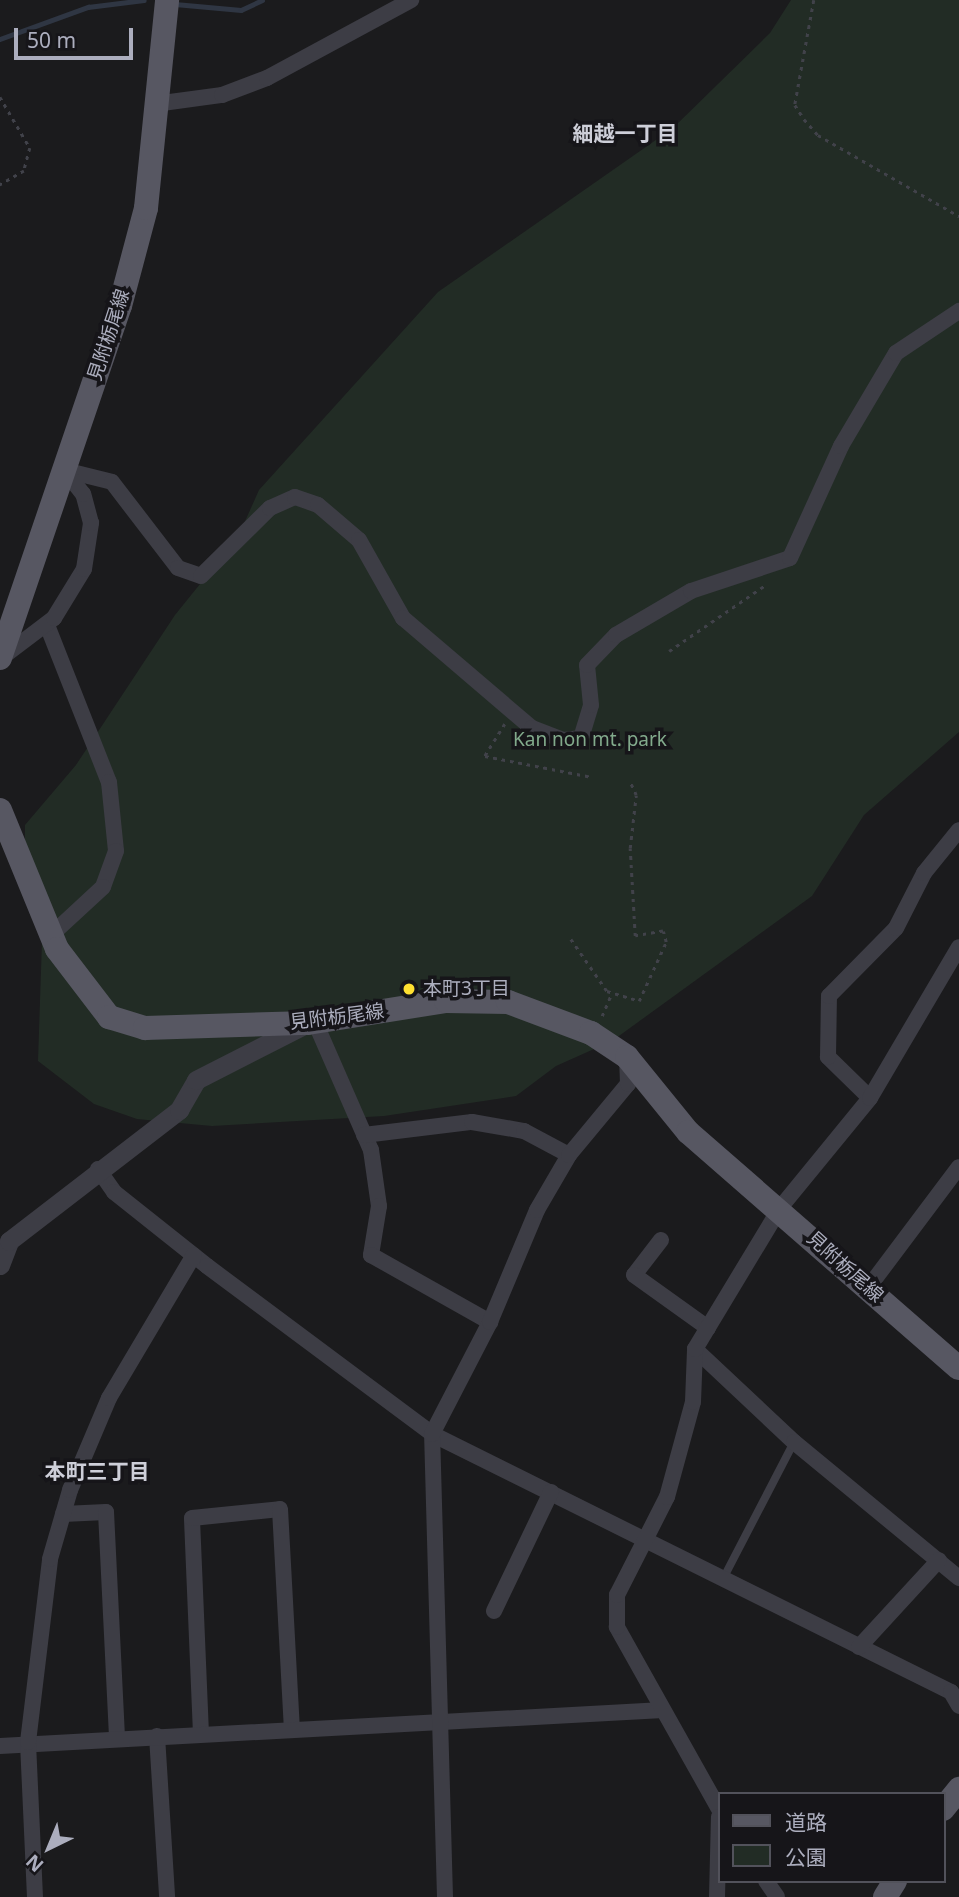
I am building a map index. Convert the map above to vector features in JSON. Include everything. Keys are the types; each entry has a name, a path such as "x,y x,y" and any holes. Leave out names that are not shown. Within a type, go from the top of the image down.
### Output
{"main road":[{"name":"見附栃尾線","path":"0,658 64,470 146,208 167,5"},
{"name":"見附栃尾線","path":"0,810 6,841 52,934 79,985 109,1017 145,1028 312,1022 446,1001 508,1002 591,1033 627,1056 688,1132 780,1208 959,1368"},
{"path":"945,1807 959,1788"}],"street":[{"path":"155,104 222,95 267,78 411,0"},
{"path":"64,470 92,473 119,487 165,554 201,576 270,508 295,497 318,505 359,540 403,618 513,713 555,738 580,738 591,705 587,665 617,635 691,591 790,558 841,446 896,353 959,311"},
{"path":"0,658 47,625 70,597 90,546 83,494 64,470"},
{"path":"47,625 108,782 116,851 103,887 52,934"},
{"path":"870,1098 828,1057 829,996 883,946 924,873 959,830"},
{"path":"718,1807 617,1628 617,1595 667,1497 693,1402 695,1349 780,1208 870,1098 959,947"},
{"path":"0,1265 9,1241 98,1168 179,1111 196,1080 312,1022 364,1135 379,1206 371,1255 490,1322"},
{"path":"445,1897 432,1434 490,1322 537,1210 569,1155 628,1084 627,1056"},
{"path":"364,1135 472,1122 524,1131 569,1155"},
{"path":"868,1289 959,1167"},
{"path":"98,1168 114,1192 432,1434 951,1692 959,1706"},
{"path":"661,1240 634,1275 708,1328"},
{"path":"35,1897 29,1742 39,1621 63,1514 109,1398 194,1255"},
{"path":"695,1349 794,1442 959,1578"},
{"path":"494,1611 551,1492"},
{"path":"201,1734 192,1518 280,1509 292,1730"},
{"path":"63,1514 106,1512 117,1738"},
{"path":"859,1647 939,1560"},
{"path":"0,1746 29,1742 663,1710"},
{"path":"157,1736 167,1897"},
{"path":"717,1897 718,1857"}],"lane":[{"path":"724,1577 794,1442"}],"path":[{"path":"814,0 795,105 804,119 818,135 959,216"},
{"path":"0,97 30,148 24,171 0,186"},
{"path":"669,651 774,579 775,565"},
{"path":"513,713 485,756 592,777"},
{"path":"571,939 612,993 639,1000 666,943 663,931 635,936 630,848 636,795 630,782"},
{"path":"591,1033 612,993"}],"green space":[{"name":"Kan non mt. park","path":"791,0 959,0 959,732 864,815 812,896 612,1041 556,1066 516,1096 384,1116 212,1126 137,1119 94,1104 38,1061 42,941 25,869 25,825 76,765 175,615 238,537 259,490 438,292 673,128 770,33"}],"waterway":[{"path":"0,39 88,7 144,0"},
{"path":"175,4 241,10 262,0"}],"place":[{"name":"本町3丁目","path":"409,989"}],"district":[{"name":"細越一丁目","path":"625,133"},
{"name":"本町三丁目","path":"97,1471"}]}
